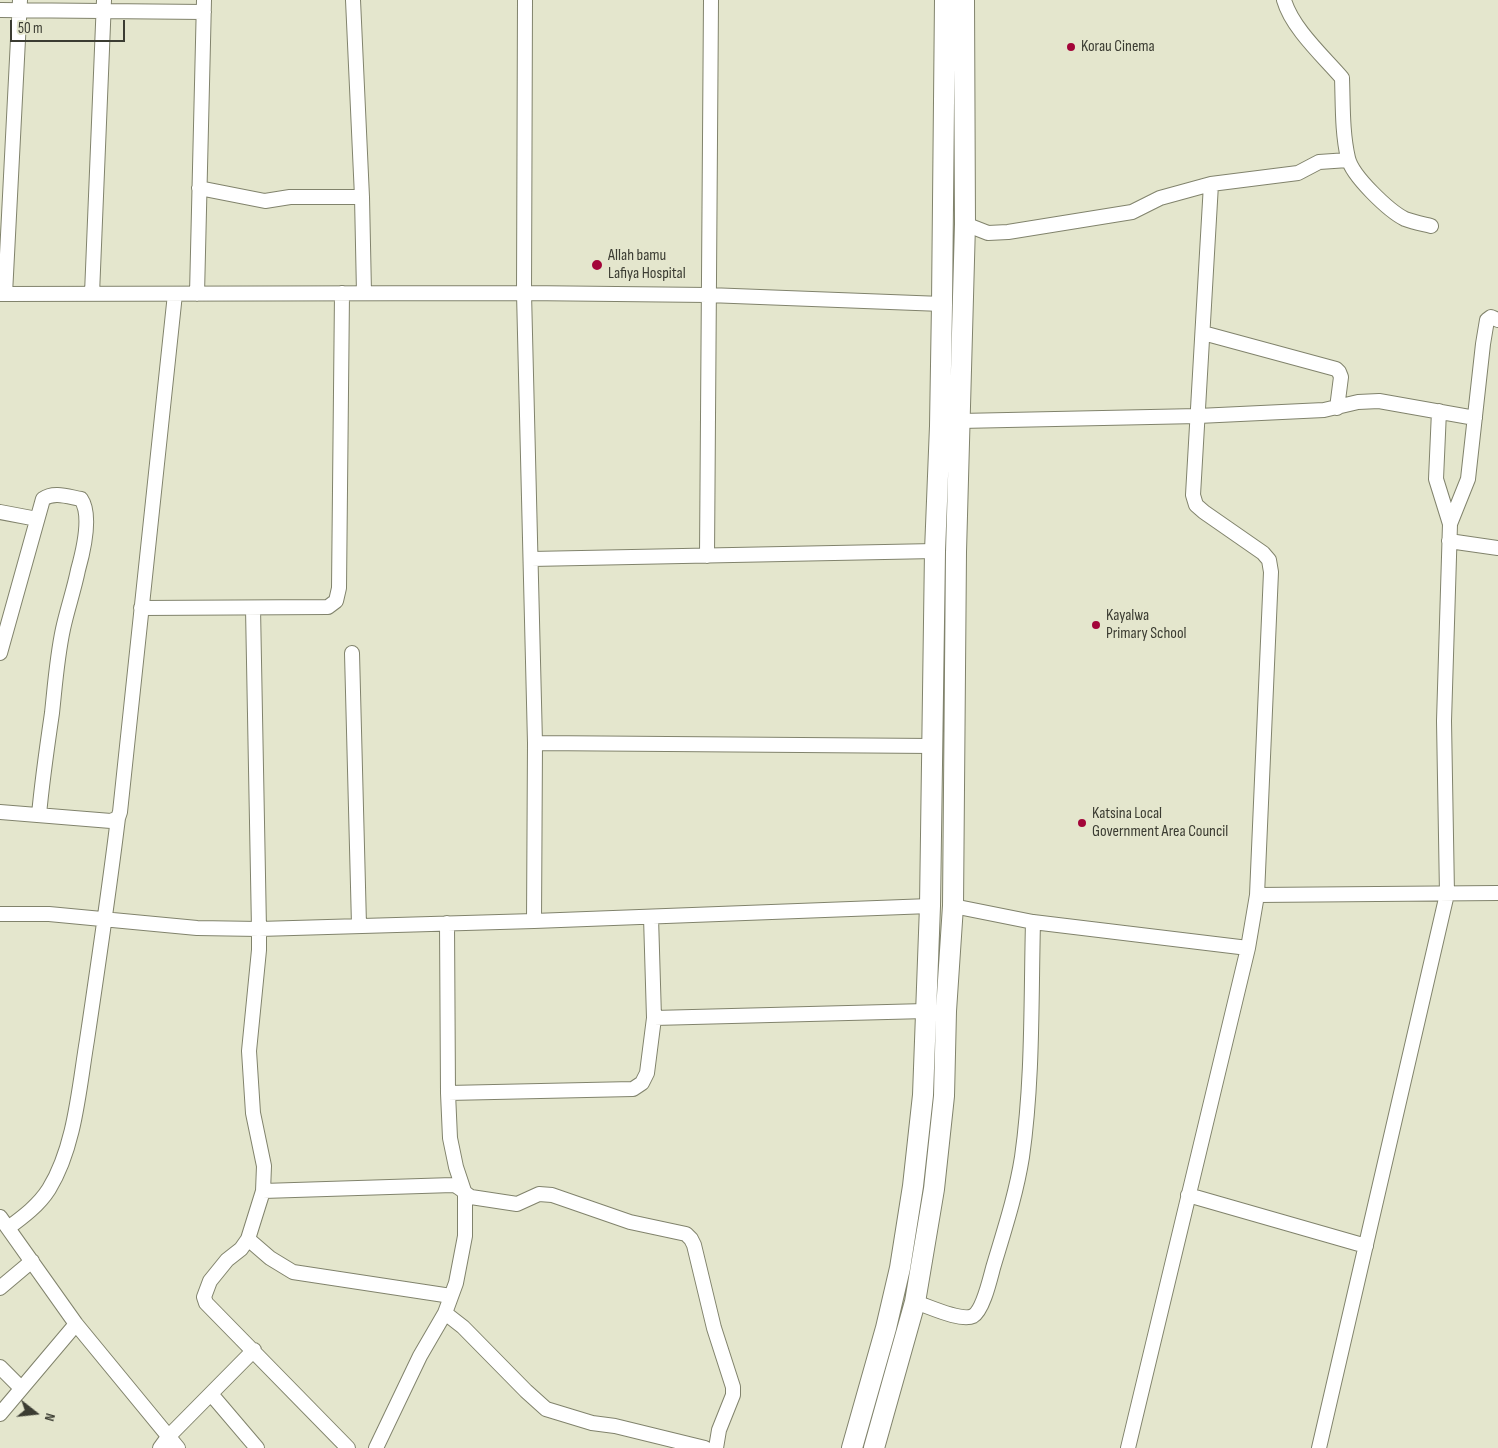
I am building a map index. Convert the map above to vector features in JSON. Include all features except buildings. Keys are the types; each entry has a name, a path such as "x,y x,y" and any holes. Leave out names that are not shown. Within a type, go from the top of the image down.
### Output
{"main road":[{"path":"852,1448 886,1328 900,1268 914,1186 923,1095 934,746 935,551 940,426 945,0"},
{"path":"874,1448 915,1302 934,1189 941,1132 953,906 956,552 965,224 964,0"}],"street":[{"path":"353,0 362,197 364,293"},
{"path":"525,0 524,293 535,743 534,921"},
{"path":"707,556 711,0"},
{"path":"1284,0 1288,11 1311,43 1342,78 1343,123 1348,160 1363,182 1384,204 1405,218 1431,226"},
{"path":"20,5 2,294 524,293 708,295 942,304"},
{"path":"0,10 20,5 204,6 197,294"},
{"path":"92,294 104,5"},
{"path":"965,224 988,233 1008,232 1132,212 1160,198 1211,184 1298,173 1319,162 1348,160"},
{"path":"1128,1448 1248,948 1256,895 1271,572 1269,560 1264,553 1196,505 1193,495 1211,184"},
{"path":"199,188 265,201 290,197 362,197"},
{"path":"141,608 328,608 336,601 339,588 342,293"},
{"path":"8,1228 31,1211 49,1189 64,1156 75,1115 106,920 120,812 175,294"},
{"path":"1319,1448 1447,894 1444,721 1450,524 1468,479 1487,320 1491,317 1498,320"},
{"path":"1203,333 1340,372 1337,408"},
{"path":"960,421 1198,416 1324,410 1358,402 1379,402 1476,418"},
{"path":"1439,411 1436,479 1450,524"},
{"path":"0,653 42,499 48,495 55,494 81,499 85,504 86,530 63,627 39,816"},
{"path":"0,512 37,519"},
{"path":"1449,541 1498,548"},
{"path":"531,559 935,551"},
{"path":"253,608 259,950 249,1051 253,1113 264,1166 263,1191 248,1239 210,1281 204,1297 206,1303 348,1448"},
{"path":"352,653 359,925"},
{"path":"535,743 934,746"},
{"path":"0,812 111,821 118,818"},
{"path":"1256,895 1498,893"},
{"path":"0,914 49,914 197,928 259,929 930,906"},
{"path":"953,906 1033,922 1248,948"},
{"path":"448,1093 633,1089 642,1083 647,1073 654,1018 651,917"},
{"path":"915,1302 963,1318 973,1316 979,1310 989,1282 1010,1212 1022,1158 1028,1100 1033,922"},
{"path":"376,1448 420,1356 445,1313 456,1283 465,1236 465,1194 450,1138 447,923"},
{"path":"654,1018 926,1011"},
{"path":"263,1191 454,1185 460,1187 465,1194 471,1197 517,1204 539,1194 552,1195 630,1222 686,1234 691,1239 714,1328 733,1387 733,1395 719,1430 716,1448"},
{"path":"1188,1195 1366,1246"},
{"path":"0,1217 164,1443 178,1448"},
{"path":"248,1239 270,1258 293,1272 452,1296"},
{"path":"0,1288 32,1261"},
{"path":"445,1313 463,1327 546,1409 592,1423 615,1426 705,1448"},
{"path":"0,1414 76,1324"},
{"path":"164,1443 254,1350"},
{"path":"0,1367 21,1388"},
{"path":"211,1394 257,1448"}],"place":[{"name":"Korau Cinema","path":"1071,47"},
{"name":"Allah bamu Lafiya Hospital","path":"597,265"},
{"name":"Kayalwa Primary School","path":"1096,625"},
{"name":"Katsina Local Government Area Council","path":"1082,823"}]}
